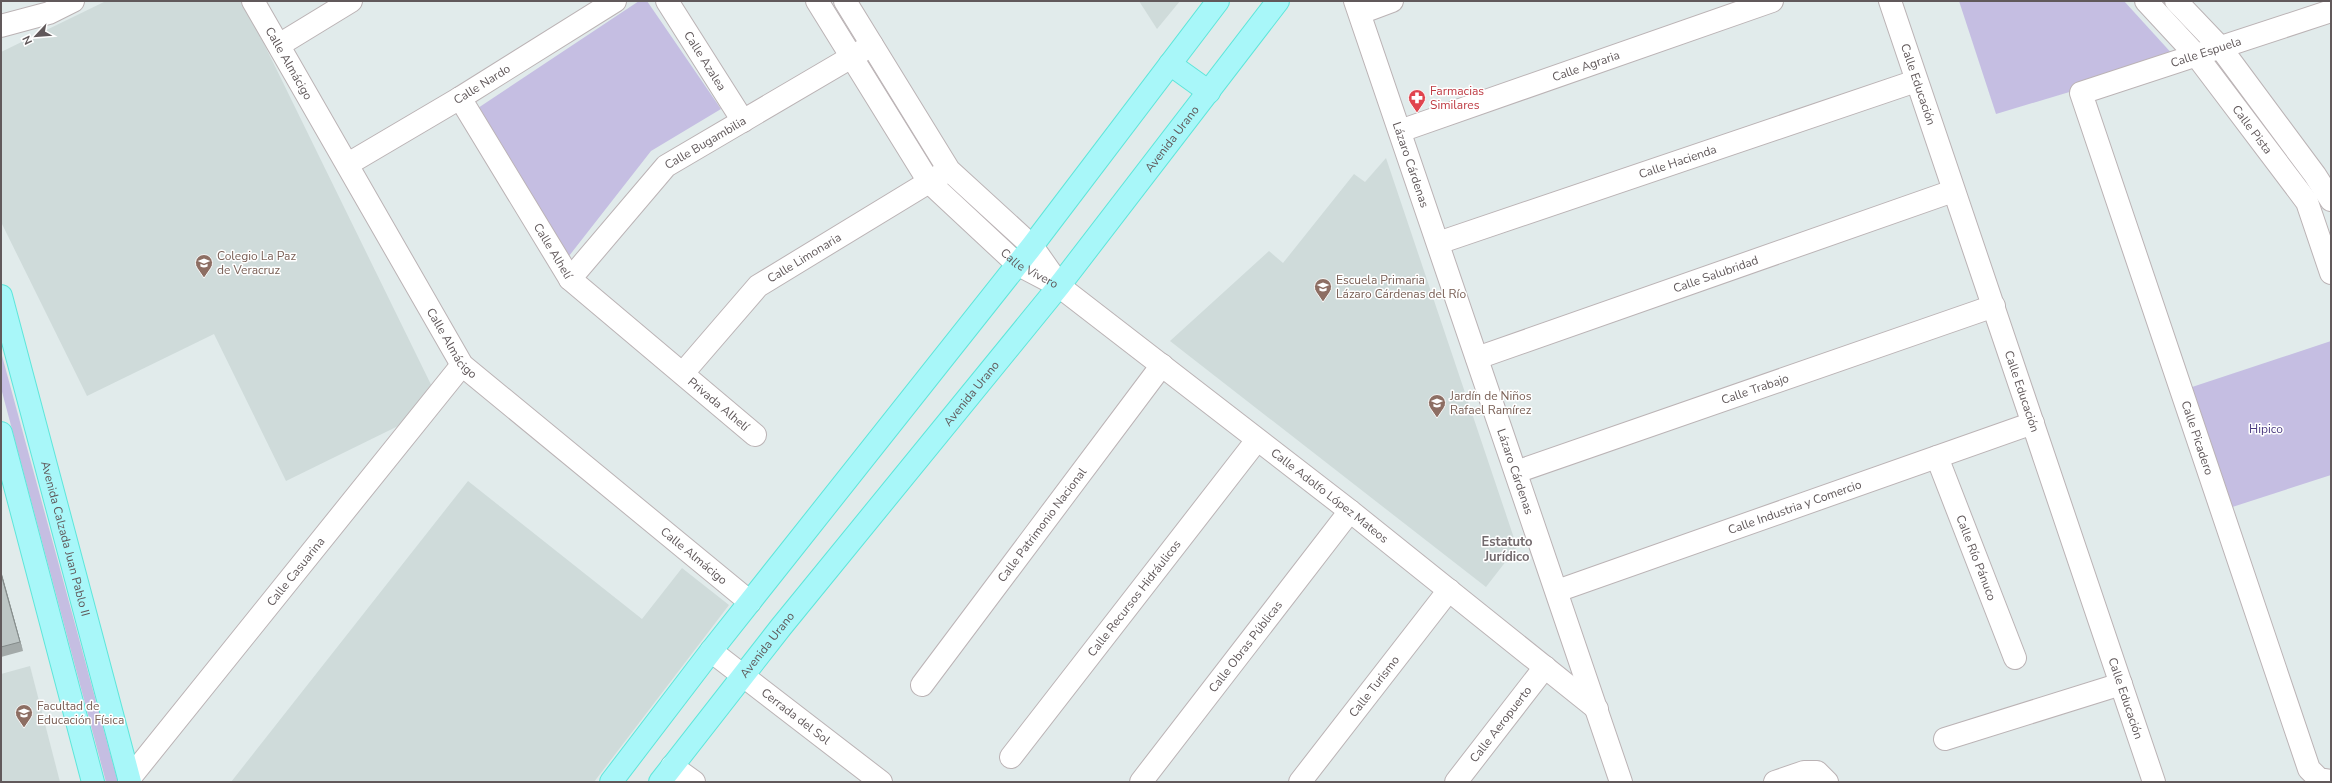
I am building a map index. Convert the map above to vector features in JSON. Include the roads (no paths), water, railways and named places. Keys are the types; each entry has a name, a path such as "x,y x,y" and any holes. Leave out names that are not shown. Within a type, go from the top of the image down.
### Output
{"main road":[{"path":"611,782 711,651 1032,246 1218,1"},
{"name":"Avenida Urano","path":"666,774 743,676 1060,286 1278,1"},
{"path":"1170,64 1209,92"},
{"name":"Avenida Calzada Juan Pablo II","path":"1,296 129,780"},
{"path":"1,433 93,782"}],"street":[{"path":"1,26 49,12 74,1"},
{"name":"Calle Almácigo","path":"253,1 348,164 462,365 750,602"},
{"path":"279,45 351,1"},
{"name":"Calle Nardo","path":"348,164 460,98 615,1"},
{"name":"Calle Azalea","path":"666,1 742,121"},
{"name":"Calle Vivero","path":"817,1 929,182 1017,264 1060,286"},
{"name":"Calle Vivero","path":"845,1 949,170 1032,246 1060,286"},
{"path":"1357,7 1392,1"},
{"name":"Calle Agraria","path":"1400,131 1772,1"},
{"name":"Calle Educación","path":"1890,1 2154,782"},
{"name":"Calle Pista","path":"2146,1 2196,55 2307,202 2331,274"},
{"name":"Calle Pista","path":"2176,1 2220,47 2331,197"},
{"name":"Lázaro Cárdenas","path":"1357,7 1478,358 1621,782"},
{"name":"Calle Espuela","path":"2081,93 2331,11"},
{"name":"Calle Bugambilia","path":"570,279 666,166 872,45"},
{"name":"Calle Hacienda","path":"1438,243 1916,81"},
{"name":"Calle Picadero","path":"2081,93 2309,769 2325,780"},
{"name":"Calle Alhelí","path":"460,98 570,279 683,373"},
{"name":"Calle Limonaria","path":"683,373 758,286 949,170"},
{"name":"Calle Salubridad","path":"1478,358 1953,191"},
{"path":"2307,202 2331,197"},
{"name":"Calle Adolfo López Mateos","path":"1060,286 1256,440 1350,511 1597,709"},
{"name":"Calle Trabajo","path":"1516,472 1994,306"},
{"name":"Calle Casuarina","path":"129,780 462,365"},
{"name":"Calle Patrimonio Nacional","path":"922,685 1162,365"},
{"name":"Privada Alhelí","path":"683,373 755,434"},
{"name":"Calle Industria y Comercio","path":"1557,591 1937,458 2032,423"},
{"name":"Calle Recursos Hidráulicos","path":"1011,757 1256,440"},
{"name":"Calle Río Pánuco","path":"1937,458 2015,658"},
{"name":"Calle Obras Públicas","path":"1141,782 1350,511"},
{"name":"Calle Turismo","path":"1300,782 1449,590"},
{"name":"Cerrada del Sol","path":"711,651 881,782"},
{"name":"Calle Aeropuerto","path":"1456,782 1545,667"},
{"path":"1945,739 2121,684"},
{"path":"1775,782 1804,772 1822,777"},
{"path":"666,774 694,782"}],"place":[{"name":"Farmacias Similares","path":"1417,113"},
{"name":"Colegio La Paz de Veracruz","path":"204,278"},
{"name":"Escuela Primaria Lázaro Cárdenas del Río","path":"1323,302"},
{"name":"Jardín de Niños Rafael Ramírez","path":"1437,418"},
{"name":"Facultad de Educación Física","path":"24,728"}],"district":[{"name":"Estatuto Jurídico","path":"1507,548"}],"park label":[{"name":"Hipico","path":"2266,429"}]}
